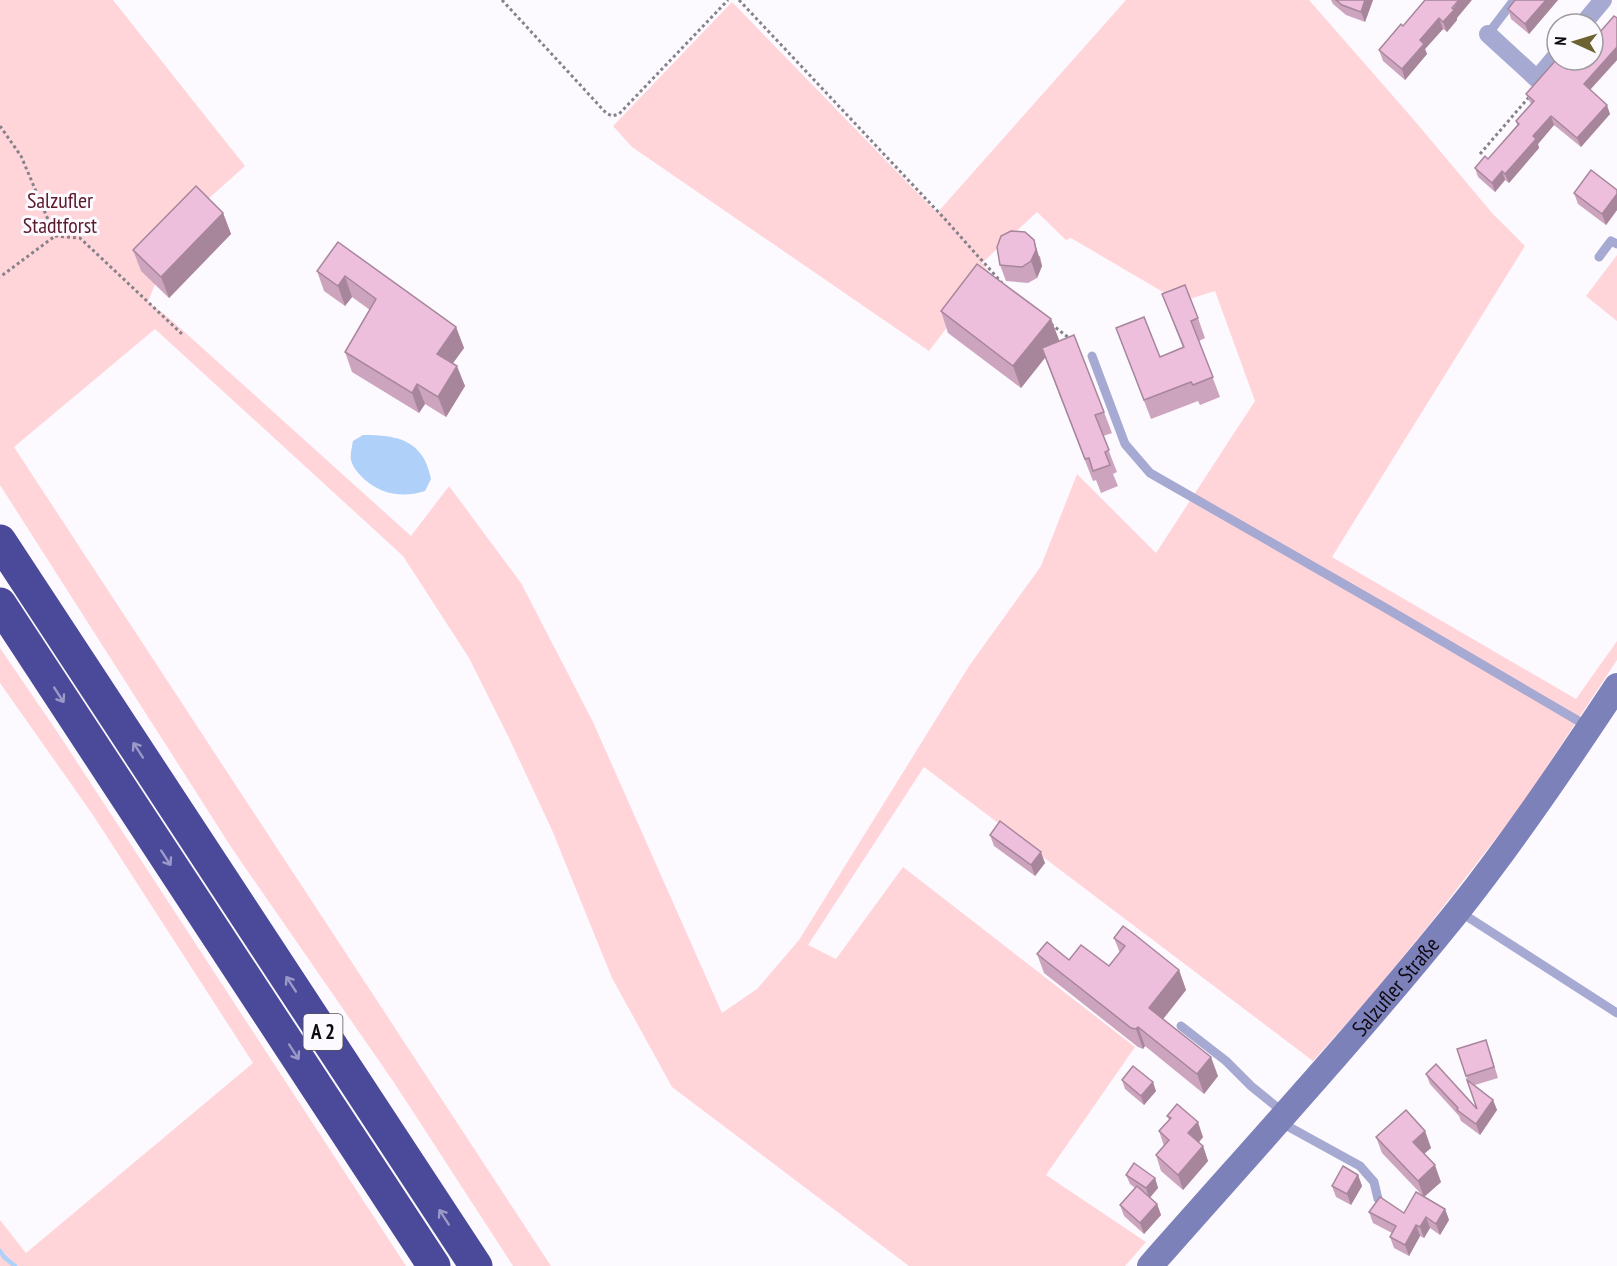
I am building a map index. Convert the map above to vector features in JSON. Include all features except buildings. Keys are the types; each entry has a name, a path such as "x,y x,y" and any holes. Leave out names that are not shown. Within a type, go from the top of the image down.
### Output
{"highway":[{"name":"A 2","path":"0,541 476,1266"},
{"name":"A 2","path":"0,604 434,1266"}],"main road":[{"name":"Salzufler Straße","path":"1150,1266 1282,1117 1458,910 1528,818 1617,686"}],"street":[{"path":"1593,12 1603,0"},
{"path":"1488,34 1537,79 1545,69"}],"lane":[{"path":"1488,34 1514,0"},
{"path":"1599,257 1611,241 1617,244"},
{"path":"1092,356 1125,444 1150,473 1590,728"},
{"path":"1458,910 1617,1013"},
{"path":"1181,1026 1226,1061 1282,1117 1360,1166 1374,1182 1377,1199"}],"path":[{"path":"502,0 606,113 612,116 619,114 728,0"},
{"path":"739,0 944,217 1003,284"},
{"path":"1480,154 1533,93"},
{"path":"0,126 21,156 56,236"},
{"path":"0,277 56,236 80,238 183,335"},
{"path":"1044,318 1092,356"}],"green space":[{"name":"Salzufler Stadtforst","path":"0,0 113,0 245,166 151,250 161,269 148,302 169,318 411,536 449,486 521,583 593,722 722,1013 757,989 799,940 969,666 1041,566 1077,474 1156,553 1255,401 1215,291 1180,302 1071,238 1066,240 1037,212 982,263 989,272 929,351 632,147 613,126 732,2 937,213 1126,0 1309,0 1492,213 1525,246 1332,557 1576,699 1617,641 1617,660 1521,806 1373,994 1313,1061 924,767 808,945 836,959 903,867 1135,1047 1046,1175 1146,1242 1125,1266 909,1266 672,1087 612,978 552,830 469,658 403,556 155,329 14,447 551,1266 513,1266 395,1084 233,850 0,485"},
{"path":"1617,255 1617,321 1586,296"},
{"path":"0,648 58,733 406,1266 0,1266 0,1220 26,1253 253,1063 93,815 0,683"}],"water":[{"path":"363,435 394,438 415,447 427,465 431,479 425,491 393,494 378,489 364,479 355,468 351,458 353,441"}],"waterway":[{"path":"0,1251 15,1266"}]}
